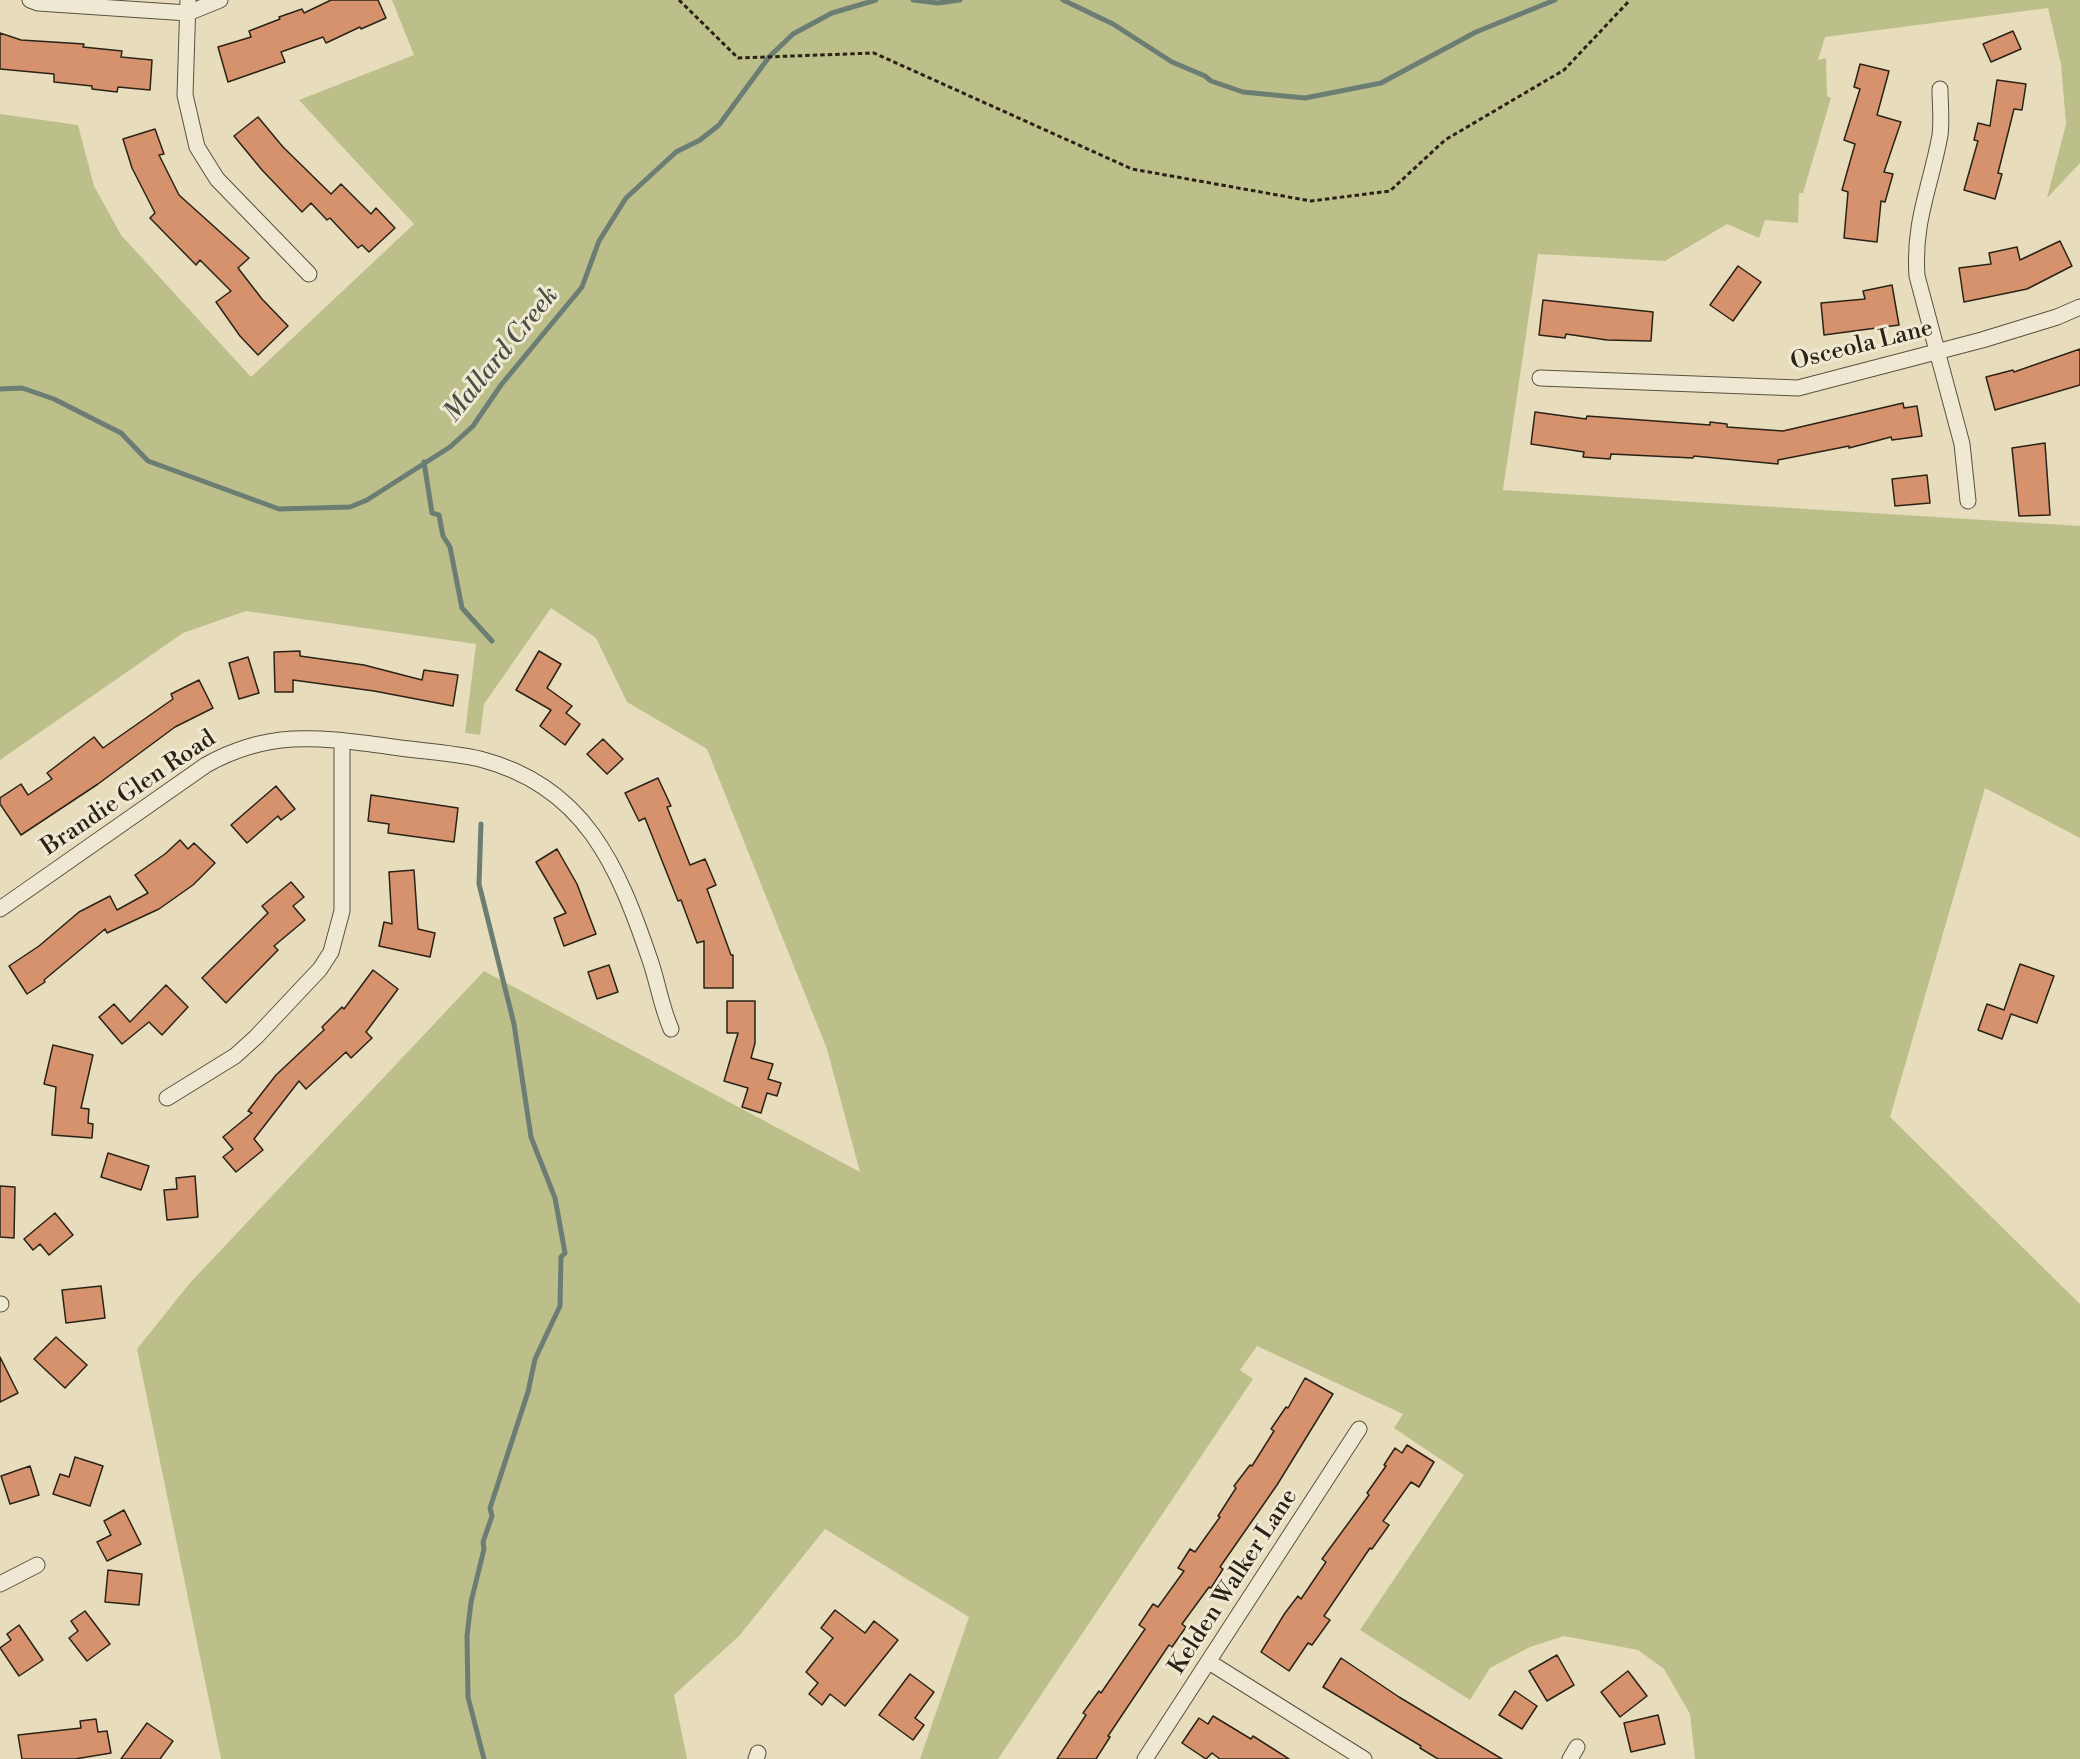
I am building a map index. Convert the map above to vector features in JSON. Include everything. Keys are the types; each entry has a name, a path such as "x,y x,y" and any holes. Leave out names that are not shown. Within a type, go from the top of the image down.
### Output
{"street":[{"path":"30,0 38,3 188,7 220,0"},
{"path":"188,7 184,95 197,147 217,179 309,274"},
{"path":"1940,88 1940,133 1921,207 1915,249 1917,276 1962,444 1968,501"},
{"name":"Osceola Lane","path":"1540,378 1798,388 2057,318 2080,307"},
{"name":"Brandie Glen Road","path":"0,909 177,785 230,752 253,743 279,739 342,741 478,759 505,767 537,782 582,818 609,858 650,961 661,1004 671,1029"},
{"path":"167,1098 235,1056 320,969 331,952 338,933 342,911 342,741"},
{"name":"Kelden Walker Lane","path":"1145,1759 1359,1429"},
{"path":"0,1584 37,1565"},
{"path":"1209,1662 1364,1759"}],"path":[{"path":"679,0 738,58 874,53 1132,169 1311,201 1390,191 1445,140 1564,70 1630,0"}],"green space":[{"path":"392,0 2080,0 2080,163 2047,198 2066,124 2061,64 2048,8 1825,37 1818,60 1826,58 1827,96 1831,98 1803,193 1799,193 1798,223 1765,220 1759,238 1727,224 1665,261 1538,254 1503,490 2080,526 2080,838 1985,788 1890,1117 2080,1304 2080,1759 1695,1759 1690,1714 1664,1669 1638,1650 1564,1636 1530,1647 1490,1668 1470,1700 1360,1630 1464,1475 1394,1428 1403,1414 1257,1346 1240,1370 1253,1379 998,1759 920,1759 969,1617 825,1529 739,1636 674,1695 687,1759 221,1759 137,1349 189,1284 484,971 860,1172 827,1049 707,749 627,702 596,638 551,608 484,704 480,735 465,733 476,644 246,611 183,633 0,760 0,114 78,125 94,186 121,235 251,377 414,224 299,100 414,55"}],"building":[{"path":"331,0 378,0 386,18 326,43 323,37 281,52 285,62 228,82 218,47 251,37 249,31 280,19 279,17 302,9 304,13"},
{"path":"2013,31 2021,49 1991,62 1983,44"},
{"path":"0,33 21,40 84,44 83,47 122,51 121,57 152,60 150,90 118,87 117,92 92,89 92,86 54,82 54,74 0,69"},
{"path":"1860,64 1889,71 1877,115 1901,122 1884,172 1893,174 1885,202 1881,201 1877,242 1844,238 1848,192 1842,190 1855,144 1844,140 1860,89 1854,87"},
{"path":"1997,80 2026,84 2022,110 2014,109 1998,173 2002,174 1995,199 1964,190 1978,141 1974,140 1978,123 1990,126"},
{"path":"258,117 283,147 331,194 341,184 371,214 376,208 395,228 369,252 362,245 358,248 330,218 327,220 311,203 302,212 262,170 234,136"},
{"path":"155,129 164,154 159,155 179,195 249,258 238,268 262,299 288,326 258,355 240,336 216,302 231,291 200,260 196,265 150,218 155,213 132,168 123,139"},
{"path":"2060,241 2072,266 2027,289 1964,302 1959,268 1991,264 1989,253 2017,247 2020,260"},
{"path":"1738,266 1761,282 1733,321 1710,305"},
{"path":"1892,285 1899,325 1824,335 1821,303 1865,299 1863,291"},
{"path":"1543,300 1653,312 1651,341 1607,340 1566,334 1565,338 1539,335"},
{"path":"2080,349 2080,385 1995,410 1986,377 2013,370 2014,372"},
{"path":"1903,403 1904,408 1917,406 1922,436 1892,440 1891,437 1849,448 1849,446 1778,460 1778,464 1694,456 1693,458 1611,454 1610,459 1583,457 1584,452 1531,444 1535,412 1586,419 1587,416 1710,425 1710,422 1727,424 1727,427 1783,431"},
{"path":"2045,443 2050,515 2019,516 2012,448"},
{"path":"1927,475 1930,503 1895,506 1892,479"},
{"path":"300,651 300,656 364,665 422,680 424,670 458,675 453,706 374,691 293,680 293,692 275,692 274,652"},
{"path":"539,651 561,664 547,688 572,706 566,713 580,724 565,745 540,726 551,710 516,690"},
{"path":"248,657 259,693 239,699 229,663"},
{"path":"199,680 213,708 175,727 98,784 21,835 0,804 0,798 21,784 28,795 52,779 47,773 94,737 103,748 173,699 171,694"},
{"path":"603,739 623,759 607,774 587,754"},
{"path":"658,778 671,806 667,807 690,865 705,859 716,885 707,889 731,955 733,955 733,988 704,988 704,941 697,943 645,818 639,821 625,793"},
{"path":"276,786 295,809 281,820 278,816 247,843 231,825"},
{"path":"371,795 458,808 454,842 388,833 389,824 368,821"},
{"path":"180,840 188,849 194,843 215,863 193,885 159,909 107,933 105,929 44,980 45,982 27,994 9,966 39,946 79,912 110,896 117,910 148,893 135,875 165,854"},
{"path":"557,849 577,884 596,934 564,946 554,918 566,913 536,862"},
{"path":"414,870 418,929 435,933 430,957 379,946 384,922 392,924 389,872"},
{"path":"291,882 304,897 293,906 305,920 274,946 278,950 226,1003 202,978 268,913 262,906"},
{"path":"2020,964 2054,976 2037,1023 2011,1014 2002,1039 1978,1030 1987,1004 2004,1010"},
{"path":"609,965 618,992 597,999 588,972"},
{"path":"373,970 398,989 366,1032 372,1038 351,1058 346,1052 306,1089 299,1081 254,1139 263,1150 236,1172 223,1157 233,1149 223,1137 252,1113 248,1111 276,1075 324,1030 322,1027 342,1007 344,1009"},
{"path":"166,985 188,1007 162,1035 149,1022 122,1044 99,1017 114,1004 130,1022"},
{"path":"727,1001 755,1001 755,1043 751,1058 773,1064 768,1079 781,1083 777,1096 767,1093 761,1113 742,1107 748,1088 724,1081 738,1033 727,1033"},
{"path":"53,1045 93,1055 81,1108 89,1109 88,1123 93,1124 92,1138 52,1135 56,1087 44,1084"},
{"path":"108,1153 149,1166 141,1190 101,1177"},
{"path":"195,1176 198,1217 167,1220 164,1190 177,1189 176,1178"},
{"path":"0,1186 15,1187 14,1238 0,1237"},
{"path":"55,1213 73,1235 49,1255 40,1244 33,1250 24,1239"},
{"path":"101,1286 105,1318 66,1323 62,1290"},
{"path":"56,1337 87,1365 65,1388 34,1359"},
{"path":"0,1357 18,1393 0,1402"},
{"path":"1305,1378 1333,1394 1277,1485 1220,1567 1223,1569 1211,1588 1209,1587 1182,1624 1186,1627 1172,1647 1169,1645 1108,1736 1110,1737 1096,1759 1057,1759 1086,1715 1083,1713 1099,1691 1101,1693 1145,1629 1139,1625 1153,1604 1158,1607 1184,1571 1178,1568 1190,1549 1195,1552 1220,1517 1218,1516 1236,1488 1234,1486 1250,1465 1252,1466 1274,1431 1271,1429 1286,1407 1288,1408"},
{"path":"1407,1445 1434,1462 1419,1487 1411,1482 1383,1521 1389,1525 1372,1549 1370,1548 1324,1616 1330,1620 1312,1645 1308,1643 1289,1671 1261,1652 1285,1613 1298,1596 1301,1599 1326,1562 1322,1559 1369,1495 1367,1493 1386,1466 1384,1465 1395,1448 1402,1453"},
{"path":"75,1457 103,1466 90,1506 53,1494 60,1474 69,1477"},
{"path":"30,1466 39,1495 10,1504 1,1476"},
{"path":"124,1510 141,1544 107,1561 97,1542 111,1535 104,1521"},
{"path":"108,1570 142,1574 139,1605 105,1602"},
{"path":"835,1610 865,1633 874,1621 898,1640 845,1706 830,1694 822,1705 809,1694 818,1683 806,1672 833,1638 821,1628"},
{"path":"85,1611 110,1644 87,1661 69,1638 78,1631 71,1621"},
{"path":"19,1625 43,1660 19,1676 0,1648 11,1640 7,1634"},
{"path":"1557,1655 1574,1685 1547,1701 1529,1671"},
{"path":"1341,1658 1399,1697 1502,1759 1438,1759 1420,1748 1421,1746 1323,1687"},
{"path":"1628,1671 1647,1696 1620,1717 1601,1692"},
{"path":"910,1674 934,1692 915,1718 924,1725 913,1740 879,1715"},
{"path":"1515,1691 1537,1706 1522,1729 1499,1715"},
{"path":"1658,1715 1665,1744 1631,1752 1624,1723"},
{"path":"1213,1716 1251,1739 1253,1736 1289,1759 1220,1759 1212,1753 1206,1759 1182,1743 1199,1718 1208,1724"},
{"path":"96,1719 98,1732 107,1731 111,1753 75,1759 22,1759 18,1735 81,1728 80,1721"},
{"path":"147,1723 173,1741 160,1759 121,1759"}],"waterway":[{"name":"Mallard Creek","path":"0,389 22,388 54,399 121,433 148,461 279,509 350,507 367,500 450,447 473,426 501,385 582,287 599,241 626,198 676,152 700,140 719,125 769,57 793,34 832,13 876,0"},
{"name":"Mallard Creek","path":"913,0 938,3 960,0"},
{"name":"Mallard Creek","path":"1063,0 1113,24 1172,62 1205,76 1211,81 1243,92 1305,98 1381,83 1476,32 1555,0"},
{"path":"424,462 432,513 439,515 443,536 450,547 462,608 492,641"},
{"path":"481,824 479,884 514,1024 531,1137 555,1198 565,1253 561,1257 560,1306 535,1359 528,1392 490,1508 492,1516 483,1542 484,1549 471,1602 467,1636 468,1697 484,1759"}]}
